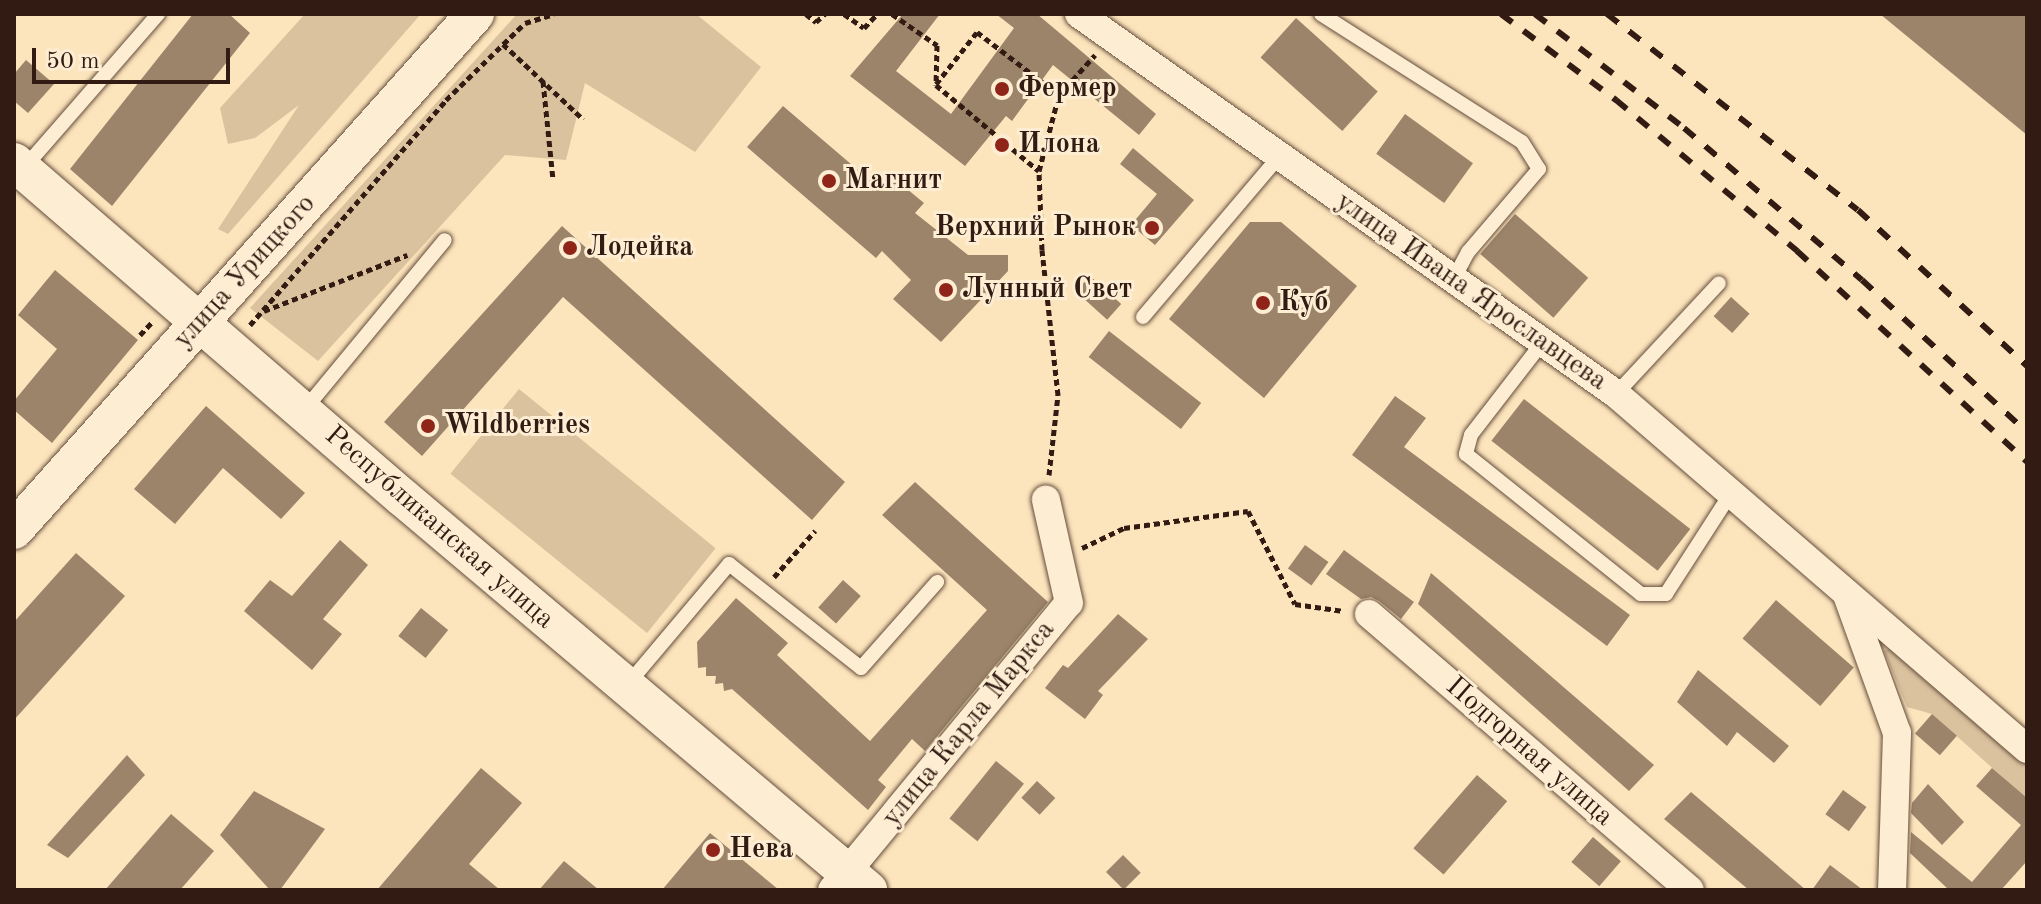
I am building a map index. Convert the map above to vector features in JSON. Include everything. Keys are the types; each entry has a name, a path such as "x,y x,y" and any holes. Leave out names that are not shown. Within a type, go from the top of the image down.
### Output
{"street":[{"name":"улица Урицкого","path":"14,530 475,14"},
{"name":"улица Ивана Ярославцева","path":"1079,14 1278,158 1616,394 2027,749"},
{"name":"Республиканская улица","path":"18,166 626,687 848,884"},
{"name":"улица Карла Маркса","path":"848,884 1069,603 1046,500"},
{"path":"1846,591 1897,733 1892,890"},
{"name":"Подгорная улица","path":"1369,614 1690,890"}],"lane":[{"path":"18,166 158,14"},
{"path":"1321,14 1522,142 1539,169 1468,252 1453,280"},
{"path":"1143,317 1278,158"},
{"path":"303,411 445,240"},
{"path":"1616,394 1719,283"},
{"path":"1542,343 1471,435 1466,454 1641,594 1666,594 1731,493"},
{"path":"626,687 729,564 861,668 937,582"}],"path":[{"path":"806,14 816,22 825,14"},
{"path":"844,14 864,28 877,14"},
{"path":"892,14 937,45 936,85"},
{"path":"936,85 977,32 1059,95"},
{"path":"1046,500 1058,395 1042,250 1039,171 1059,95 1111,37"},
{"path":"503,44 583,119"},
{"path":"543,81 553,179"},
{"path":"936,85 1039,171"},
{"path":"263,312 445,240"},
{"path":"1057,560 1124,528 1248,511 1295,604 1369,614"},
{"path":"762,590 815,531"}],"shaded area":[{"path":"305,14 421,14 228,234 218,229 299,105 255,138 228,144 220,108"},
{"path":"517,14 696,14 761,67 695,152 585,83 566,160 505,155 318,361 250,308"},
{"path":"519,389 716,548 647,633 450,474"},
{"path":"1901,643 2027,753 2027,799 1932,714 1907,707 1884,651"}],"building":[{"path":"193,14 229,14 250,33 112,206 70,169"},
{"path":"903,14 940,14 896,71 951,114 1014,28 996,14 1037,14 1156,114 1139,135 1053,65 1012,121 1006,116 965,166 850,76"},
{"path":"1880,14 2027,14 2027,135"},
{"path":"1296,18 1378,92 1342,131 1261,57"},
{"path":"26,60 54,84 28,113 14,101 14,74"},
{"path":"783,106 879,188 890,175 924,203 915,213 968,255 1008,255 1008,271 941,342 893,299 911,280 882,251 876,258 747,147"},
{"path":"1405,114 1473,163 1444,203 1376,154"},
{"path":"1133,148 1194,200 1155,245 1131,225 1157,194 1120,164"},
{"path":"1515,214 1588,278 1553,318 1480,254"},
{"name":"Куб","path":"1250,222 1281,222 1357,286 1264,398 1169,319"},
{"path":"562,226 845,482 812,520 563,297 422,456 384,422"},
{"path":"55,270 138,340 52,443 14,410 14,401 57,349 18,315"},
{"path":"1090,276 1121,304 1107,320 1076,292"},
{"path":"1731,297 1750,314 1732,333 1714,316"},
{"path":"1109,331 1201,403 1181,429 1089,357"},
{"path":"1395,396 1426,418 1404,447 1630,615 1607,646 1352,455"},
{"path":"1524,399 1690,529 1658,571 1491,441"},
{"path":"206,406 305,493 281,519 223,468 175,524 134,489"},
{"path":"915,482 1048,602 925,751 912,739 878,780 886,787 868,810 732,689 724,691 723,683 715,684 716,676 706,676 706,667 698,668 697,642 736,598 788,643 777,655 870,741 987,610 882,515"},
{"path":"340,540 368,565 323,619 342,634 312,670 244,611 270,580 292,596"},
{"path":"1305,545 1328,562 1311,586 1288,568"},
{"path":"1344,550 1414,602 1401,619 1379,601 1371,597 1361,599 1326,574"},
{"path":"76,553 125,596 14,720 14,622"},
{"path":"1431,573 1654,765 1629,791 1418,604"},
{"path":"843,580 861,596 836,624 818,607"},
{"path":"1776,600 1854,668 1820,706 1743,638"},
{"path":"421,608 448,630 426,658 398,636"},
{"path":"1118,614 1148,639 1098,691 1103,695 1085,719 1045,688 1063,665 1068,668"},
{"path":"1698,670 1789,746 1774,763 1737,732 1727,746 1677,702"},
{"path":"1932,714 1957,736 1940,755 1915,734"},
{"path":"127,755 145,775 68,858 47,845"},
{"path":"996,761 1024,784 977,841 949,819"},
{"path":"481,768 522,803 469,864 500,890 377,890"},
{"path":"1992,768 2027,798 2027,861 2001,890 1949,890 1910,853 1911,832 1972,882 2021,825 1976,786"},
{"path":"1477,775 1507,801 1444,874 1413,848"},
{"path":"1037,781 1055,798 1040,815 1021,798"},
{"path":"1928,784 1964,822 1942,845 1911,813 1912,803"},
{"path":"1843,790 1866,807 1849,831 1825,814"},
{"path":"254,791 325,829 280,890 270,890 220,835"},
{"path":"1691,792 1806,890 1749,890 1664,819"},
{"path":"171,814 214,851 180,890 105,890"},
{"name":"Нева","path":"710,833 779,890 662,890"},
{"path":"1593,837 1621,861 1599,886 1571,862"},
{"path":"1123,855 1141,873 1124,890 1106,872"},
{"path":"564,861 599,890 539,890"},
{"path":"1830,865 1863,890 1812,890"}],"railway":[{"path":"1501,14 1616,100 1797,251 2027,462"},
{"path":"1535,14 1684,128 1862,280 2027,432"},
{"path":"1607,14 1858,210 2027,366"}],"place":[{"name":"Фермер","path":"1002,89"},
{"name":"Илона","path":"1002,145"},
{"name":"Магнит","path":"829,181"},
{"name":"Верхний Рынок","path":"1152,228"},
{"name":"Лодейка","path":"570,248"},
{"name":"Лунный Свет","path":"946,290"},
{"name":"Куб","path":"1263,303"},
{"name":"Wildberries","path":"428,426"},
{"name":"Нева","path":"713,850"}]}
